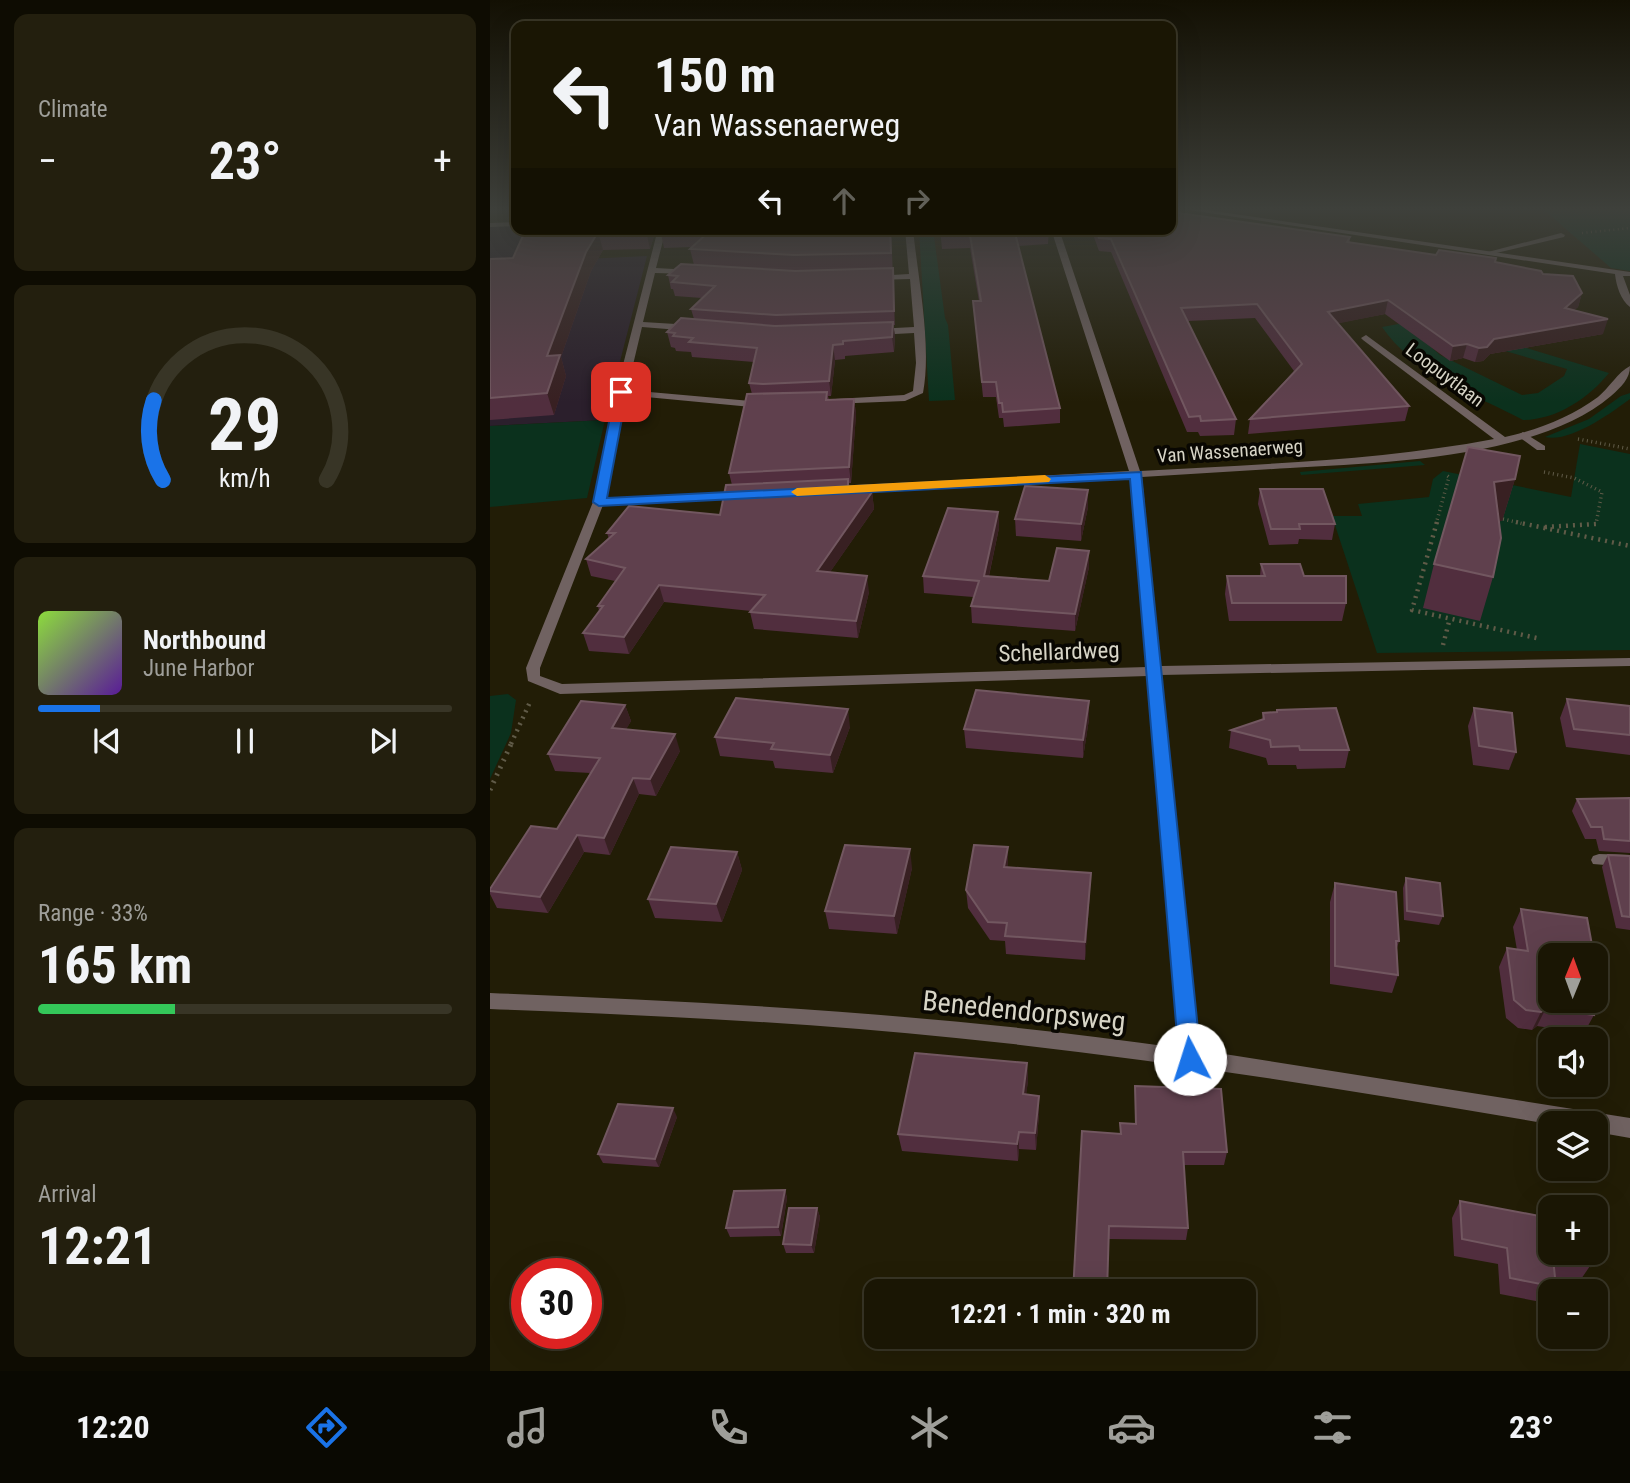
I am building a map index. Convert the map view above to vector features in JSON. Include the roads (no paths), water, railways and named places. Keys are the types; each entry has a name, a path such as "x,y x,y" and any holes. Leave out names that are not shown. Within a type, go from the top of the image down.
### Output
{"street":[{"path":"650,274 621,392 599,502 751,494"},
{"path":"1070,274 1136,475 1190,1059"},
{"path":"1619,274 1619,283 1630,304"},
{"path":"821,403 905,398 919,393 921,387 921,358 912,276 860,278"},
{"path":"639,324 708,330"},
{"path":"866,333 917,331"},
{"name":"Loopuytlaan","path":"1366,338 1504,441"},
{"name":"Van Wassenaerweg","path":"820,491 1136,475 1429,454 1504,441 1538,431 1593,407 1625,385 1630,369"},
{"path":"621,392 779,405"},
{"path":"1522,435 1541,448"},
{"name":"Schellardweg","path":"599,502 533,668 536,680 560,689 1156,671 1630,662"},
{"path":"1598,860 1630,862"},
{"name":"Benedendorpsweg","path":"490,1001 851,1021 1020,1036 1289,1071 1630,1128"}]}
